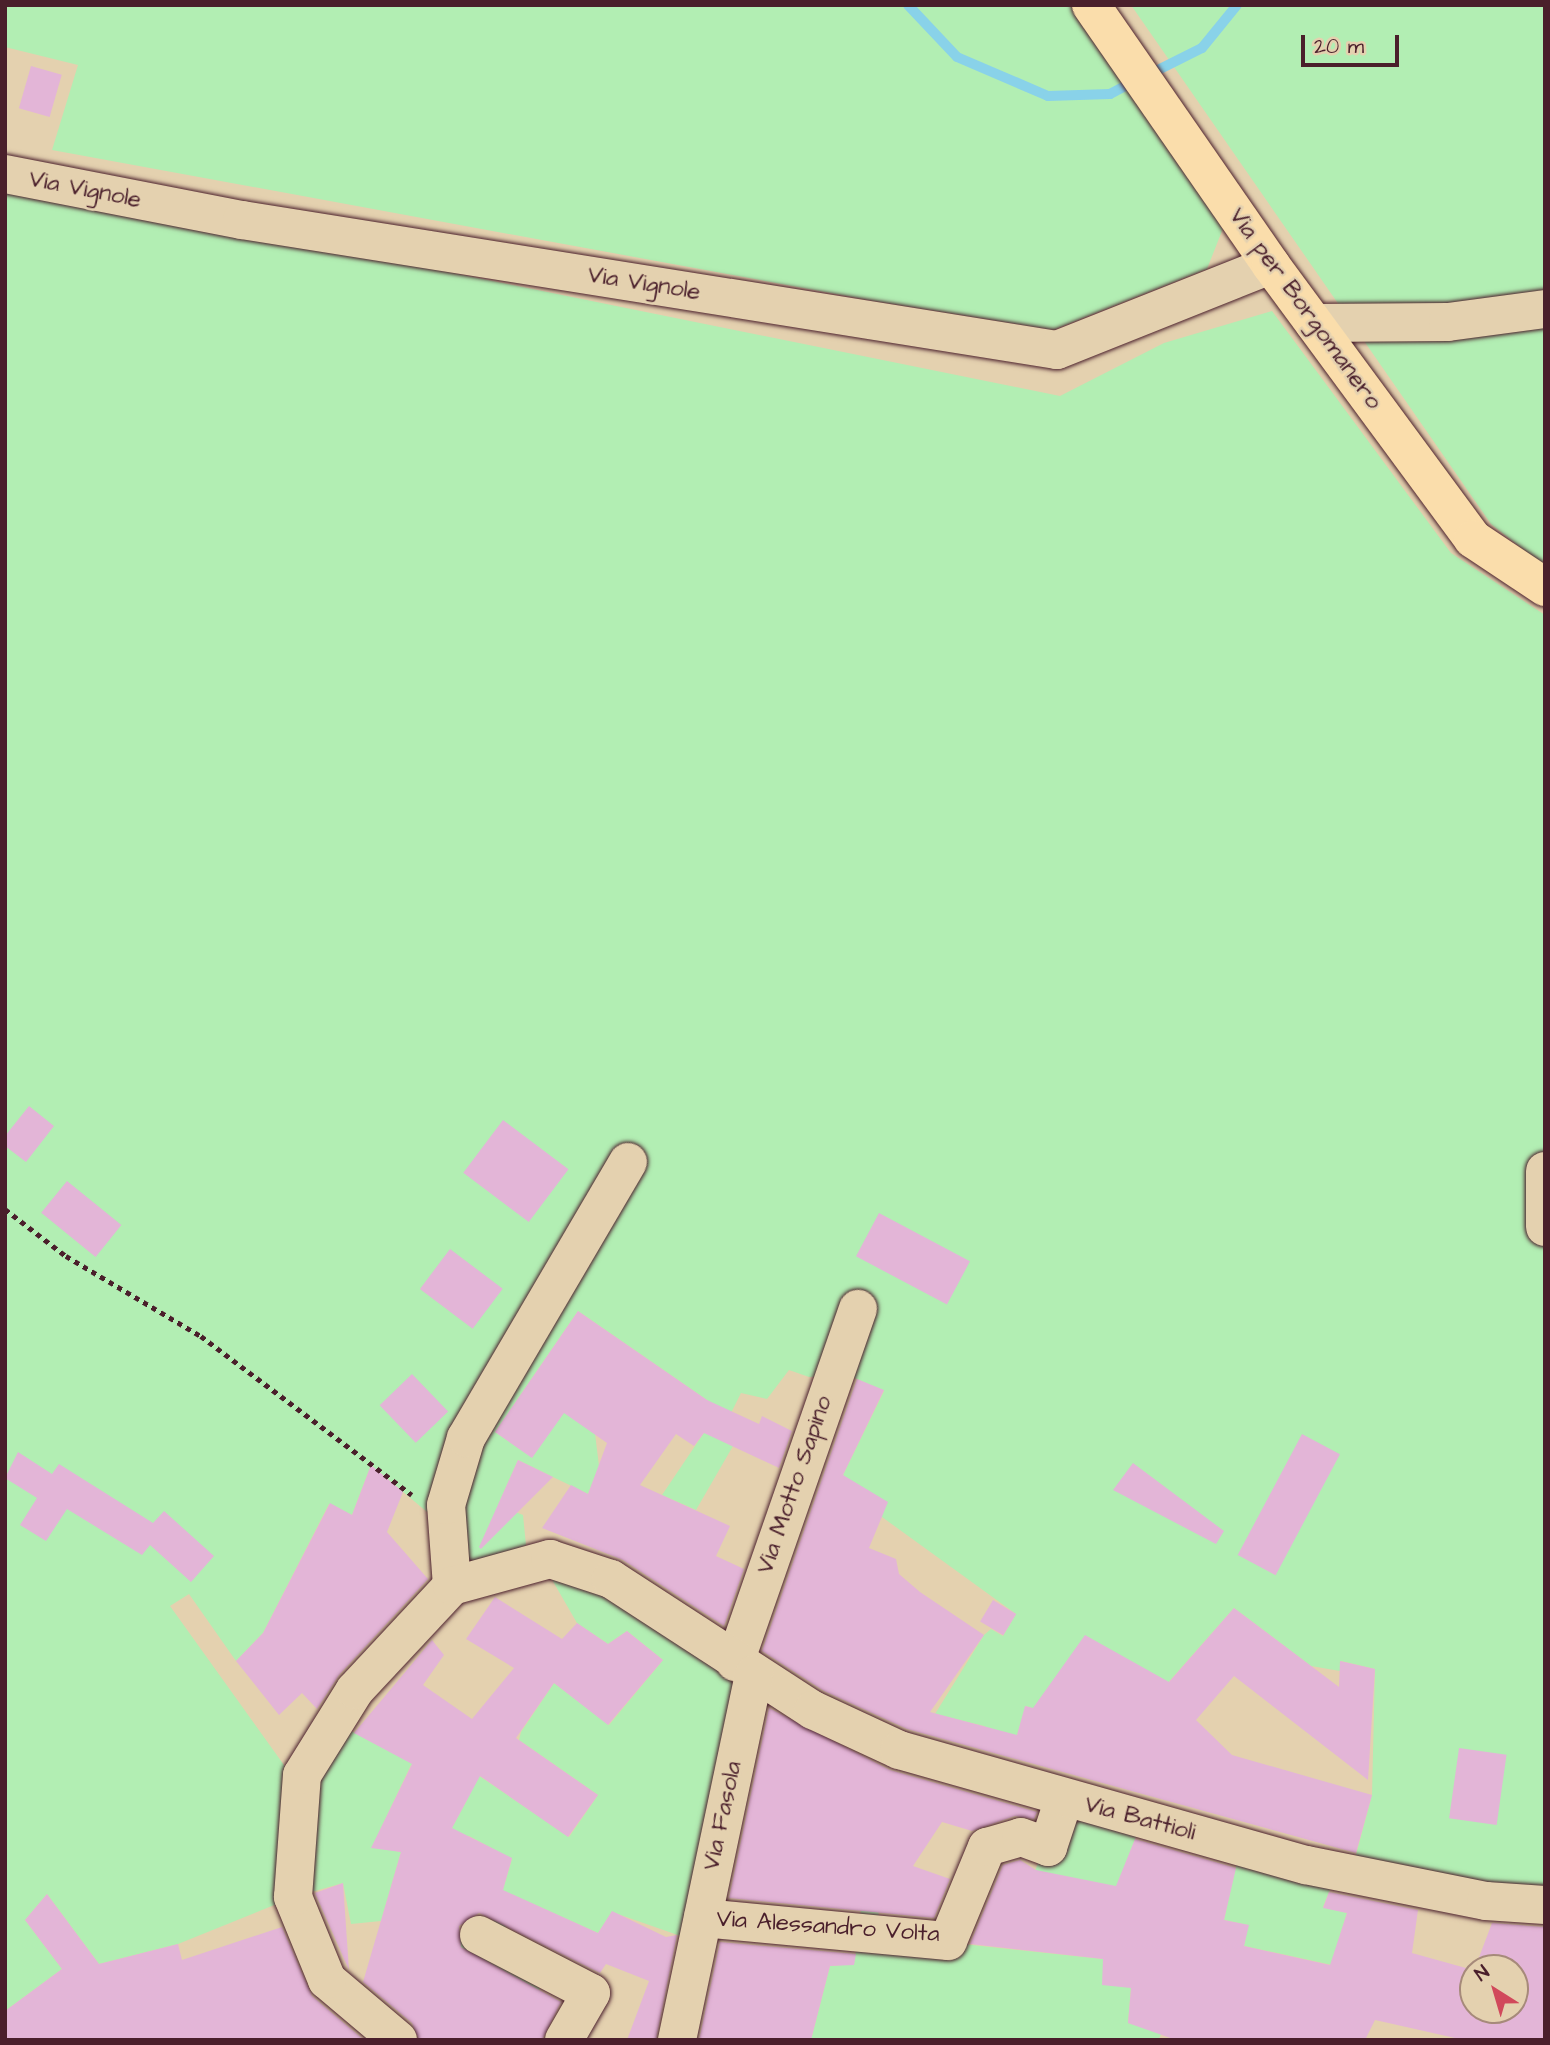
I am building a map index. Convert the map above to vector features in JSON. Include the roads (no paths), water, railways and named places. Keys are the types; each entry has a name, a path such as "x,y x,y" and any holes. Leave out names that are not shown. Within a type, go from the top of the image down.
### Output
{"main road":[{"name":"Via per Borgomanero","path":"1091,5 1270,265 1474,539 1545,587"}],"street":[{"name":"Via Vignole","path":"5,174 242,220 1057,350 1270,265"},
{"path":"1314,323 1448,322 1545,309"},
{"path":"398,2040 327,1980 293,1897 302,1774 355,1690 452,1586 446,1505 466,1438 628,1162"},
{"path":"1545,1171 1545,1227"},
{"name":"Via Motto Sapino","path":"744,1668 858,1309"},
{"name":"Via Battioli","path":"452,1586 551,1559 611,1579 744,1668 899,1750 1064,1799 1306,1865 1486,1901 1545,1905"},
{"name":"Via Fasola","path":"677,2040 702,1918 744,1668"},
{"name":"Via Alessandro Volta","path":"702,1918 948,1941 987,1847 1021,1837 1048,1847 1064,1799"},
{"path":"478,1935 591,1993 564,2040"}],"waterway":[{"path":"908,5 957,57 1048,96 1110,94 1133,82"},
{"path":"1150,74 1202,48 1237,5"}]}
